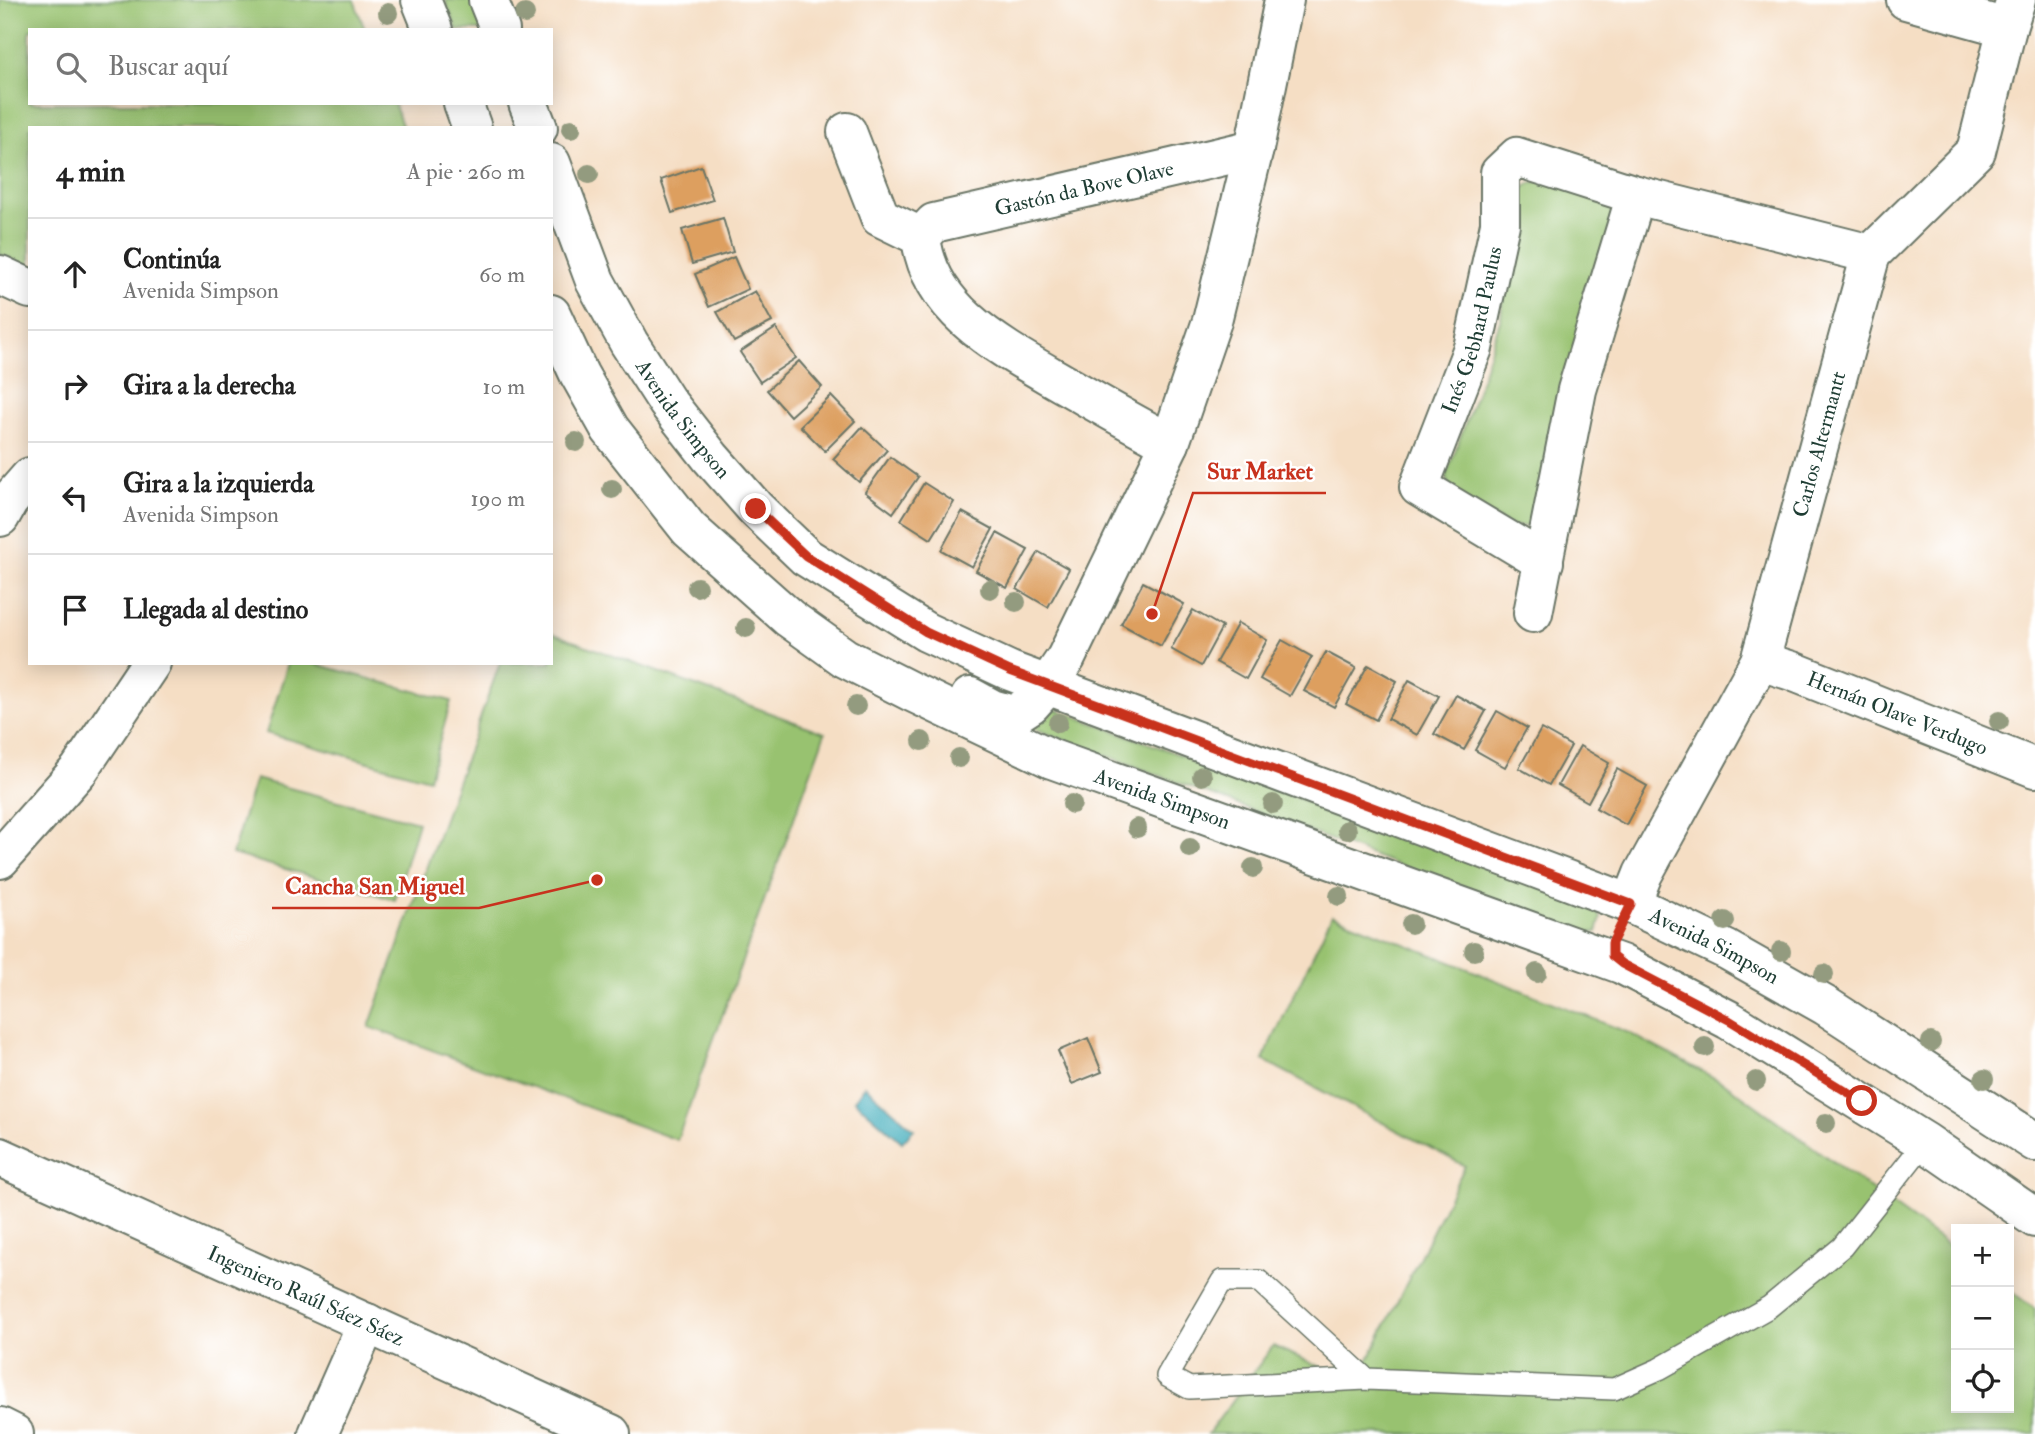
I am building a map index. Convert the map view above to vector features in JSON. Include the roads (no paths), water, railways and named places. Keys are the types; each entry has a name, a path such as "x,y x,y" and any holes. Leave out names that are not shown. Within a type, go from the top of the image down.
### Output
{"street":[{"path":"421,0 432,28"},
{"path":"789,618 852,636 992,709 1014,715 1031,704 1047,686 1066,658 1170,443 1212,321 1254,149 1284,0"},
{"path":"1871,254 1976,151 2011,14 1906,0"},
{"path":"464,105 471,126"},
{"path":"529,105 537,126"},
{"path":"847,132 880,217 920,237 922,251 934,278 951,304 991,341 1170,443"},
{"name":"Gastón da Bove Olave","path":"920,237 934,223 1254,149"},
{"name":"Inés Gebhard Paulus","path":"1544,562 1419,487 1473,348 1500,224 1500,173 1517,157 1636,195 1871,254"},
{"name":"Avenida Simpson","path":"553,168 595,281 629,343 711,458 756,509 806,556 926,632 1047,686 1631,904 1727,950 1826,1006 2035,1142"},
{"path":"1533,613 1577,390 1636,195"},
{"name":"Carlos Altermantt","path":"1622,964 1612,956 1612,943 1643,874 1760,661 1871,254"},
{"path":"0,275 28,288"},
{"name":"Avenida Simpson","path":"553,318 579,374 610,429 689,529 789,618 845,658 1052,759 1622,964 1729,1020 1925,1142 2035,1218"},
{"name":"Hernán Olave Verdugo","path":"1760,661 1792,671 2035,768"},
{"path":"0,859 79,770 150,665"},
{"name":"Ingeniero Raúl Sáez Sáez","path":"0,1157 367,1324 587,1429"},
{"path":"318,1434 367,1324"},
{"path":"0,1427 14,1434"}],"lane":[{"path":"1366,1379 1259,1281 1222,1281 1167,1376 1189,1388 1366,1379 1614,1389 1659,1369 1769,1307 1842,1247 1925,1142"}],"water":[{"path":"865,1086 914,1129 902,1142 854,1100"}],"place":[{"name":"Sur Market","path":"1152,614"},
{"name":"Cancha San Miguel","path":"597,880"}]}
